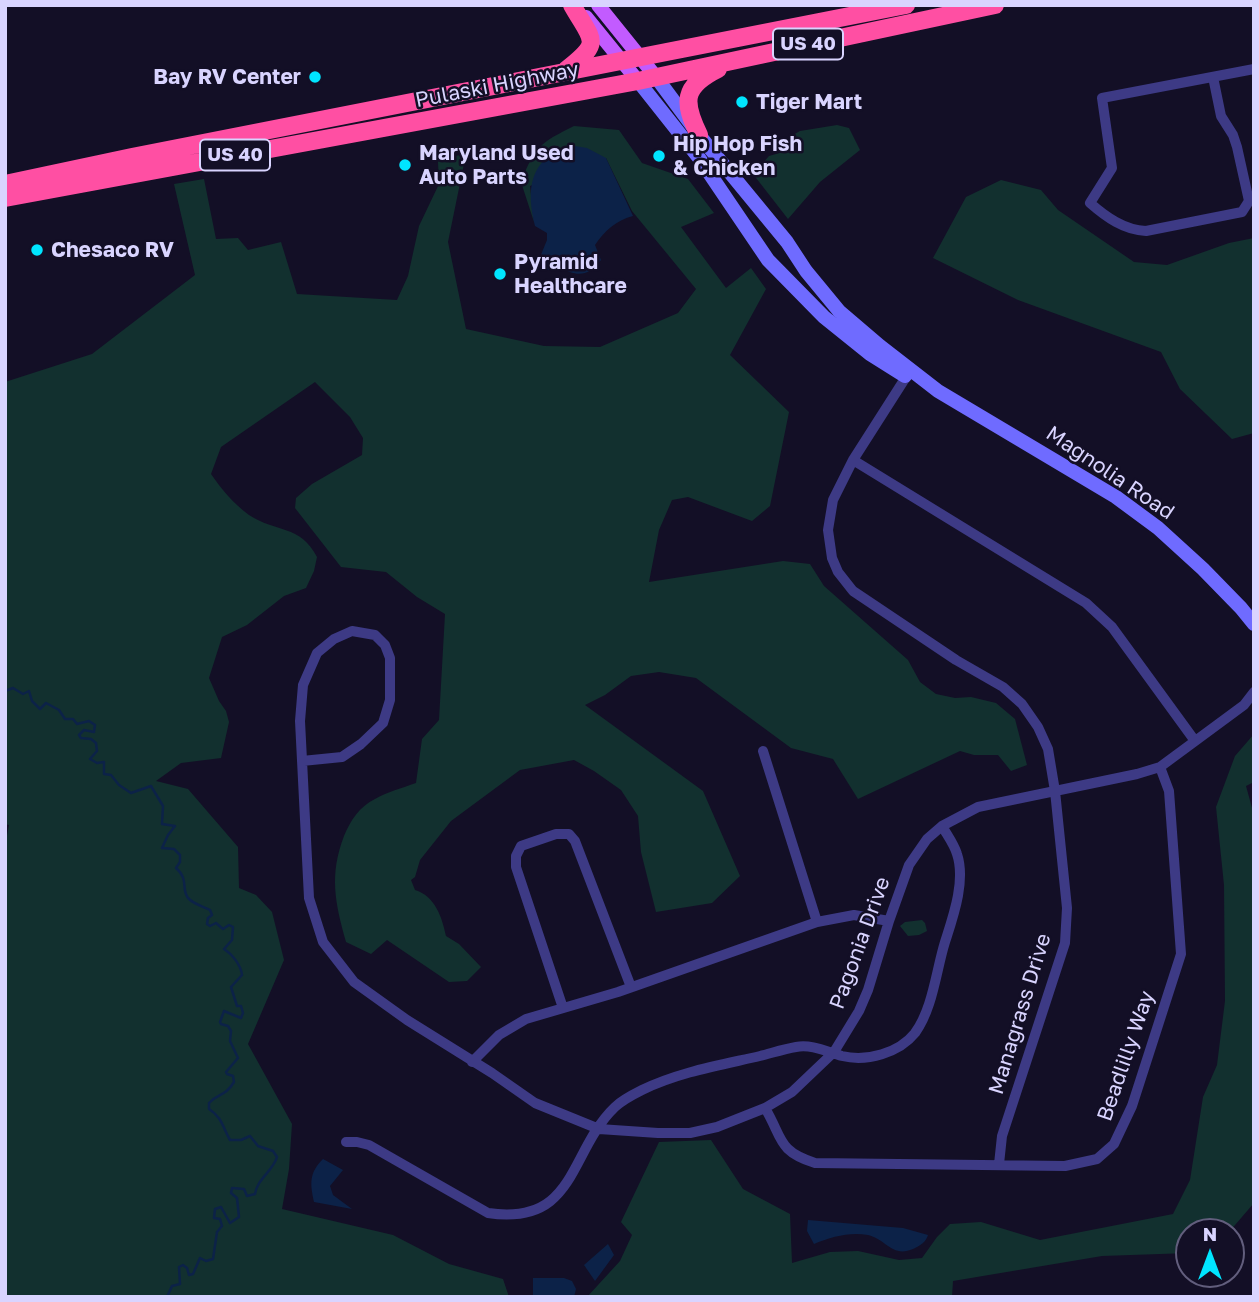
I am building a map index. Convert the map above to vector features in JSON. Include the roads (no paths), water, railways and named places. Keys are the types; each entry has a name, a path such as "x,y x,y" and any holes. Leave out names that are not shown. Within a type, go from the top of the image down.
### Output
{"highway":[{"path":"563,72 586,55 591,43 574,5"},
{"name":"Pulaski Highway","path":"5,184 906,5"},
{"name":"Pulaski Highway","path":"5,198 638,81 995,5"},
{"path":"699,135 687,104 691,88 706,75 751,56"},
{"path":"405,104 409,124"}],"main road":[{"path":"574,5 638,81"},
{"path":"598,5 656,77"},
{"name":"Magnolia Road","path":"656,77 839,312 929,385 1116,497 1158,528 1203,569 1254,624"},
{"name":"Magnolia Road","path":"638,81 699,158 768,260 824,317 870,354 906,377 946,401 996,425"}],"street":[{"path":"1213,76 1221,116 1237,146 1248,201 1245,209 1242,212 1134,231 1125,228 1090,203 1113,162 1102,98 1213,76 1254,69"},
{"name":"Managrass Drive","path":"906,377 853,460 833,500 828,530 832,558 838,572 853,591 956,660 1003,687 1022,704 1038,727 1048,749 1055,791 1067,908 1066,943 1002,1136 999,1164"},
{"path":"853,460 1086,603 1112,627 1195,741"},
{"path":"352,631 375,635 385,645 390,658 390,699 383,723 361,744 342,757 302,761 300,721 303,685 317,653 334,639 352,631"},
{"name":"Pagonia Drive","path":"302,761 309,898 323,942 354,982 407,1020 535,1103 599,1129 691,1133 717,1127 765,1108 792,1092 834,1052 859,1011 868,990 909,865 927,839 942,826 978,807 1160,767 1249,705 1254,692"},
{"path":"763,751 817,922"},
{"name":"Beadlilly Way","path":"765,1108 788,1151 798,1158 815,1163 1065,1167 1097,1159 1114,1144 1132,1106 1181,954 1169,791 1160,767"},
{"path":"346,1142 369,1145 488,1213 505,1216 525,1214 540,1209 553,1199 616,1106 644,1089 726,1062 799,1046 843,1056 871,1057 889,1052 915,1033 931,997 957,895 960,869 958,854 942,826"},
{"path":"563,1008 516,867 516,856 521,846 556,835 569,834 575,841 631,987"},
{"path":"472,1062 499,1035 526,1019 631,987 817,922 854,915 889,921"}],"water":[{"path":"569,145 587,148 606,158 633,216 616,223 602,235 595,245 601,260 591,270 582,274 571,273 559,267 556,271 544,269 538,262 547,233 535,226 532,213 531,188 538,167 556,151"},
{"path":"323,1159 343,1170 330,1186 333,1195 352,1209 314,1202 312,1179 315,1169"},
{"path":"808,1220 903,1228 928,1235 920,1245 906,1251 894,1250 874,1237 861,1234 840,1236 814,1244 807,1231"},
{"path":"608,1244 614,1255 595,1281 584,1265"},
{"path":"533,1278 564,1278 572,1281 576,1289 574,1297 533,1297"}],"waterway":[{"path":"5,691 13,688 23,694 29,691 32,701 40,709 46,703 59,710 65,719 73,719 77,724 89,721 95,725 94,732 84,730 79,735 96,743 97,751 90,759 97,763 104,762 104,774 111,775 131,793 151,786 163,806 162,824 175,826 162,848 174,849 180,855 176,868 183,877 186,896 210,910 212,915 207,924 210,926 216,923 223,929 229,925 233,927 232,940 224,949 236,960 241,971 242,975 231,987 237,1006 241,1006 243,1013 241,1018 224,1011 220,1022 231,1031 230,1041 238,1058 226,1072 233,1076 234,1082 228,1090 209,1103 209,1109 220,1119 230,1140 241,1140 250,1136 258,1146 273,1151 277,1157 255,1194 247,1196 244,1189 232,1188 231,1193 237,1198 239,1217 230,1223 221,1207 215,1209 214,1218 220,1219 222,1226 217,1232 213,1259 206,1261 200,1258 193,1274 189,1275 187,1268 183,1265 179,1267 180,1284 172,1286 167,1297"}],"place":[{"name":"Bay RV Center","path":"315,77"},
{"name":"Tiger Mart","path":"742,102"},
{"name":"Hip Hop Fish & Chicken","path":"659,156"},
{"name":"Maryland Used Auto Parts","path":"405,165"},
{"name":"Chesaco RV","path":"37,250"},
{"name":"Pyramid Healthcare","path":"500,274"}]}
